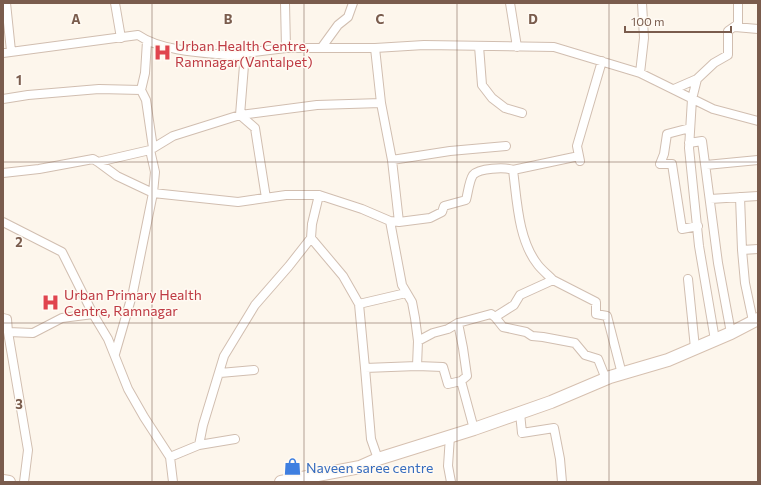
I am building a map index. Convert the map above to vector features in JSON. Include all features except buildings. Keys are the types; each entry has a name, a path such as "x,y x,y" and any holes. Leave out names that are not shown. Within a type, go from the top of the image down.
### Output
{"main road":[{"path":"281,482 360,468 378,459 474,429 551,402 606,379 668,360 731,333 756,320"},
{"path":"3,481 8,482"}],"street":[{"path":"6,3 7,52 138,35 147,41 179,50 238,56 286,48 375,48 424,45 554,47 640,73 712,109 758,121"},
{"path":"115,3 121,38"},
{"path":"285,3 286,48"},
{"path":"322,48 338,25 348,17 353,3"},
{"path":"510,3 517,46"},
{"path":"640,73 644,38 642,3"},
{"path":"674,90 696,79 714,63 728,55 728,31 738,24 738,3"},
{"path":"735,27 758,30"},
{"path":"114,354 133,292 153,193 155,172 146,100 141,90 145,73 147,41"},
{"path":"479,46 482,85 492,98 505,108 522,113"},
{"path":"375,48 381,103 392,160 394,221 402,285 412,302 418,341 417,366"},
{"path":"240,115 245,54"},
{"path":"3,173 40,169 92,160 98,162 117,176 153,193 238,202 286,195 318,196 362,209 394,221 430,218 442,212 444,206 466,200 473,176 478,172 508,168 513,170 580,159 577,146 602,61"},
{"path":"696,79 692,99 689,143 699,246 715,340"},
{"path":"3,99 99,89 141,90"},
{"path":"98,162 151,149 173,136 240,115 318,105 381,103"},
{"path":"240,115 255,128 266,198"},
{"path":"690,128 667,134 664,154 660,164 672,164 682,230 698,226"},
{"path":"689,143 702,141 718,263 731,333"},
{"path":"392,160 450,151 506,146"},
{"path":"706,165 758,160"},
{"path":"513,170 520,221 529,250 537,264 553,280 596,302 596,314 607,316 622,374"},
{"path":"199,445 203,425 224,356 255,305 311,238 312,224 318,196"},
{"path":"710,199 758,196"},
{"path":"740,197 745,283 756,320"},
{"path":"3,222 62,252 114,354 128,389 170,458 173,482"},
{"path":"311,238 342,276 359,304 371,439 378,459"},
{"path":"742,250 758,249"},
{"path":"688,279 695,348"},
{"path":"495,317 514,305 520,295 553,280"},
{"path":"359,304 406,293"},
{"path":"8,332 33,333 62,318 93,314"},
{"path":"418,341 433,333 448,329 458,323 491,314 503,327 526,332 532,336 575,343 585,355 598,359 606,379"},
{"path":"3,318 7,319 28,450 24,482"},
{"path":"365,368 417,366 443,367 448,384 462,381 467,376 458,323"},
{"path":"220,373 254,370"},
{"path":"462,381 474,429"},
{"path":"520,413 522,433 554,428 560,459 562,482"},
{"path":"450,436 448,466 451,482"},
{"path":"170,458 199,445 235,439"}],"place":[{"name":"Urban Health Centre, Ramnagar(Vantalpet)","path":"162,53"},
{"name":"Urban Primary Health Centre, Ramnagar","path":"51,302"},
{"name":"Naveen saree centre","path":"293,467"}]}
